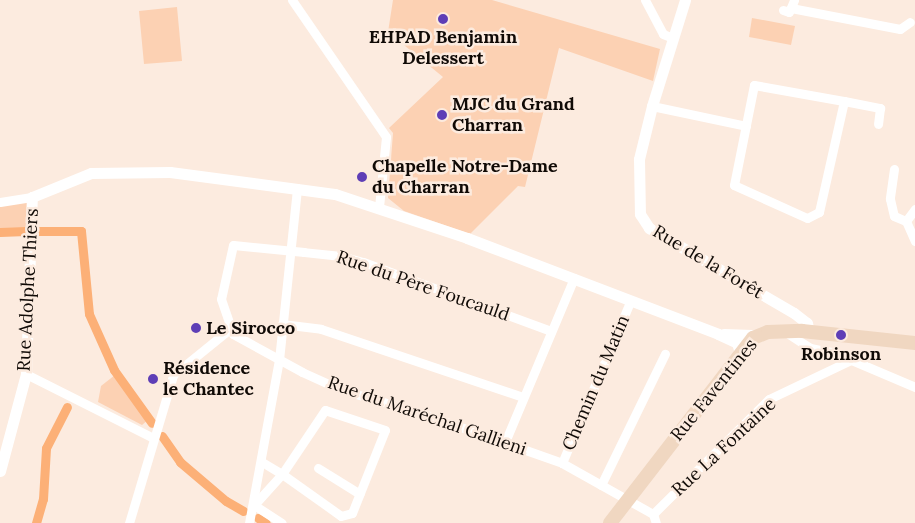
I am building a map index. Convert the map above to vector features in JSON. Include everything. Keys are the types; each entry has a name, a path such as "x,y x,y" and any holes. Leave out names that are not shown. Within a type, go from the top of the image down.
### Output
{"main road":[{"name":"Rue Faventines","path":"610,523 740,352 759,336 784,331 810,332 915,343"}],"street":[{"path":"292,0 386,137 379,207"},
{"path":"645,0 663,34 673,38"},
{"name":"Rue de la Forêt","path":"685,0 652,106 639,160 638,198 640,214 649,228 794,314 807,323 810,332"},
{"path":"789,6 900,29 910,22"},
{"path":"844,101 820,212 807,218 734,185 754,85 844,101 880,108 878,124"},
{"path":"652,106 746,126"},
{"path":"894,169 890,199 894,216 906,221 915,241"},
{"path":"0,202 32,197 91,174 170,172 335,194 379,207 574,278 630,302 718,334 737,343 740,352"},
{"path":"248,523 254,505 279,360 297,188"},
{"name":"Rue Adolphe Thiers","path":"0,471 26,374 32,197"},
{"path":"906,221 915,209"},
{"name":"Rue du Père Foucauld","path":"231,328 221,299 233,245 341,256 356,260 551,331"},
{"path":"505,442 574,278"},
{"name":"Chemin du Matin","path":"562,463 630,302"},
{"path":"282,324 321,329 523,397"},
{"path":"129,523 173,375 231,328"},
{"name":"Rue du Maréchal Gallieni","path":"231,328 233,334 279,360 342,390 505,442 562,463 627,500 654,519"},
{"path":"784,331 810,348 853,359 915,387"},
{"path":"718,334 759,336"},
{"path":"601,485 665,354"},
{"name":"Rue La Fontaine","path":"654,519 769,399 853,359"},
{"path":"26,374 153,438"},
{"path":"254,505 282,474 325,410 385,430 352,513 341,516 282,474 262,462"},
{"path":"318,468 360,494"},
{"path":"254,505 282,523"}],"shaded area":[{"path":"393,0 492,0 660,49 653,81 559,48 525,187 518,186 470,234 404,211 388,198 393,133 389,128 443,77 388,32"},
{"path":"177,7 182,61 144,64 139,11"},
{"path":"752,18 795,26 791,45 749,37"},
{"path":"32,197 26,231 0,232 0,202"},
{"path":"115,375 148,420 142,425 98,402 101,386"}],"waterway":[{"path":"0,232 26,231"},
{"path":"36,231 81,231 89,314 114,370 152,423"},
{"path":"36,523 43,499 46,448 67,407"},
{"path":"162,436 180,462 226,501 243,511"},
{"path":"258,518 266,523"}],"place":[{"name":"EHPAD Benjamin Delessert","path":"443,19"},
{"name":"MJC du Grand Charran","path":"442,115"},
{"name":"Chapelle Notre-Dame du Charran","path":"362,177"},
{"name":"Le Sirocco","path":"196,328"},
{"name":"Robinson","path":"841,335"},
{"name":"Résidence le Chantec","path":"153,379"}]}
